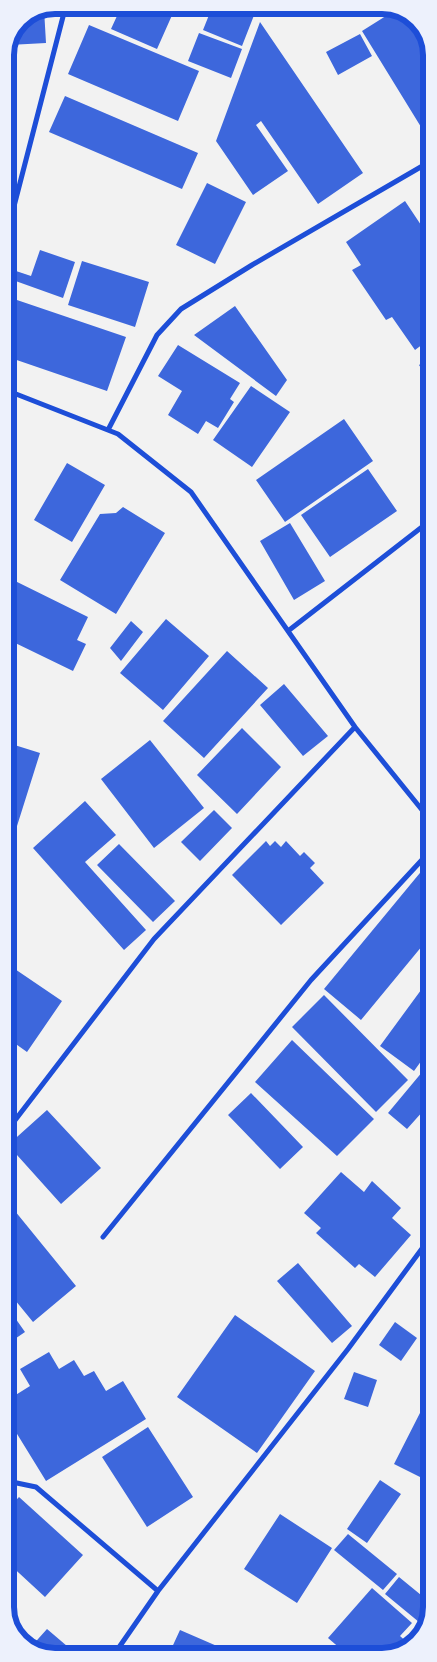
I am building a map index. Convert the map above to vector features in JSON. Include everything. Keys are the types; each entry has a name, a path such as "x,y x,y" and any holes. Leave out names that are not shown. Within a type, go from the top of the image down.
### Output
{"street":[{"path":"14,206 64,14"},
{"path":"108,430 157,335 181,309 252,265 423,166"},
{"path":"14,394 118,434 191,492 355,727 423,810"},
{"path":"288,631 423,526"},
{"path":"14,1122 154,940 355,727"},
{"path":"103,1237 311,980 423,859"},
{"path":"119,1648 158,1591 348,1349 423,1247"},
{"path":"14,1482 36,1487 158,1591"}],"building":[{"path":"118,14 173,14 157,49 111,29"},
{"path":"209,14 254,14 242,46 203,30"},
{"path":"388,15 405,21 418,34 423,55 423,130 362,31"},
{"path":"44,16 46,43 16,45 17,39 26,26"},
{"path":"260,22 363,173 318,204 261,121 256,125 288,171 253,195 216,141"},
{"path":"89,25 199,71 178,121 68,74"},
{"path":"199,33 242,49 231,78 188,61"},
{"path":"360,34 372,56 338,75 326,52"},
{"path":"65,96 198,153 182,189 49,132"},
{"path":"207,183 246,202 215,264 176,245"},
{"path":"405,201 423,228 423,344 415,350 392,317 386,320 352,270 361,265 346,242"},
{"path":"40,250 75,262 63,298 14,280 14,270 31,276"},
{"path":"82,261 149,282 135,327 68,305"},
{"path":"14,299 126,337 107,391 14,359"},
{"path":"235,306 287,380 276,396 194,335"},
{"path":"178,345 240,383 230,399 234,402 218,428 206,421 198,434 168,415 182,391 158,376"},
{"path":"423,362 423,371 419,365"},
{"path":"251,386 290,412 252,467 213,440"},
{"path":"344,419 373,461 285,522 256,480"},
{"path":"67,463 105,485 72,542 34,520"},
{"path":"368,469 397,511 330,557 301,515"},
{"path":"123,507 165,533 116,614 60,580 100,514 116,513"},
{"path":"290,523 325,581 294,600 260,541"},
{"path":"14,580 88,617 77,640 86,644 73,671 14,642"},
{"path":"166,619 209,656 163,710 120,673"},
{"path":"131,621 143,632 121,661 110,648"},
{"path":"227,651 268,688 204,758 163,721"},
{"path":"284,684 328,736 303,756 260,705"},
{"path":"242,728 281,767 237,814 197,775"},
{"path":"150,740 204,808 154,848 101,779"},
{"path":"14,745 40,753 14,836"},
{"path":"85,801 116,835 85,862 146,930 124,950 33,848"},
{"path":"214,810 232,828 200,861 181,842"},
{"path":"266,841 270,846 275,841 281,847 286,841 300,856 304,852 315,863 310,868 324,883 281,925 232,875"},
{"path":"119,844 175,901 153,922 97,865"},
{"path":"423,869 423,945 361,1020 324,989"},
{"path":"14,968 62,1001 27,1052 14,1043"},
{"path":"423,987 423,1058 414,1071 380,1046"},
{"path":"324,995 408,1080 376,1112 292,1027"},
{"path":"292,1040 374,1119 337,1156 255,1082"},
{"path":"423,1071 423,1111 407,1129 388,1113"},
{"path":"251,1093 303,1147 280,1169 228,1115"},
{"path":"47,1110 101,1168 61,1204 14,1152 14,1140"},
{"path":"341,1172 364,1192 372,1181 401,1208 392,1218 411,1235 375,1277 359,1264 355,1268 316,1233 321,1228 304,1213"},
{"path":"14,1210 76,1286 33,1322 14,1299"},
{"path":"298,1263 352,1326 332,1343 277,1281"},
{"path":"235,1315 315,1371 257,1453 177,1397"},
{"path":"14,1316 25,1332 14,1340"},
{"path":"395,1322 417,1338 401,1361 379,1345"},
{"path":"49,1352 59,1369 74,1360 84,1376 94,1371 106,1391 123,1381 146,1419 46,1481 14,1429 14,1396 30,1386 20,1369"},
{"path":"354,1372 377,1380 368,1407 344,1399"},
{"path":"422,1409 423,1410 423,1478 394,1464"},
{"path":"148,1427 193,1497 147,1527 102,1457"},
{"path":"380,1480 401,1494 367,1543 347,1529"},
{"path":"19,1497 83,1555 45,1597 14,1568 14,1502"},
{"path":"280,1514 332,1548 297,1603 244,1569"},
{"path":"348,1534 397,1574 383,1590 334,1550"},
{"path":"399,1577 423,1597 423,1613 420,1623 385,1594"},
{"path":"372,1588 412,1623 400,1636 405,1641 390,1647 340,1648 328,1638"},
{"path":"47,1629 69,1648 52,1648 34,1643"},
{"path":"180,1630 222,1648 172,1648"}]}
